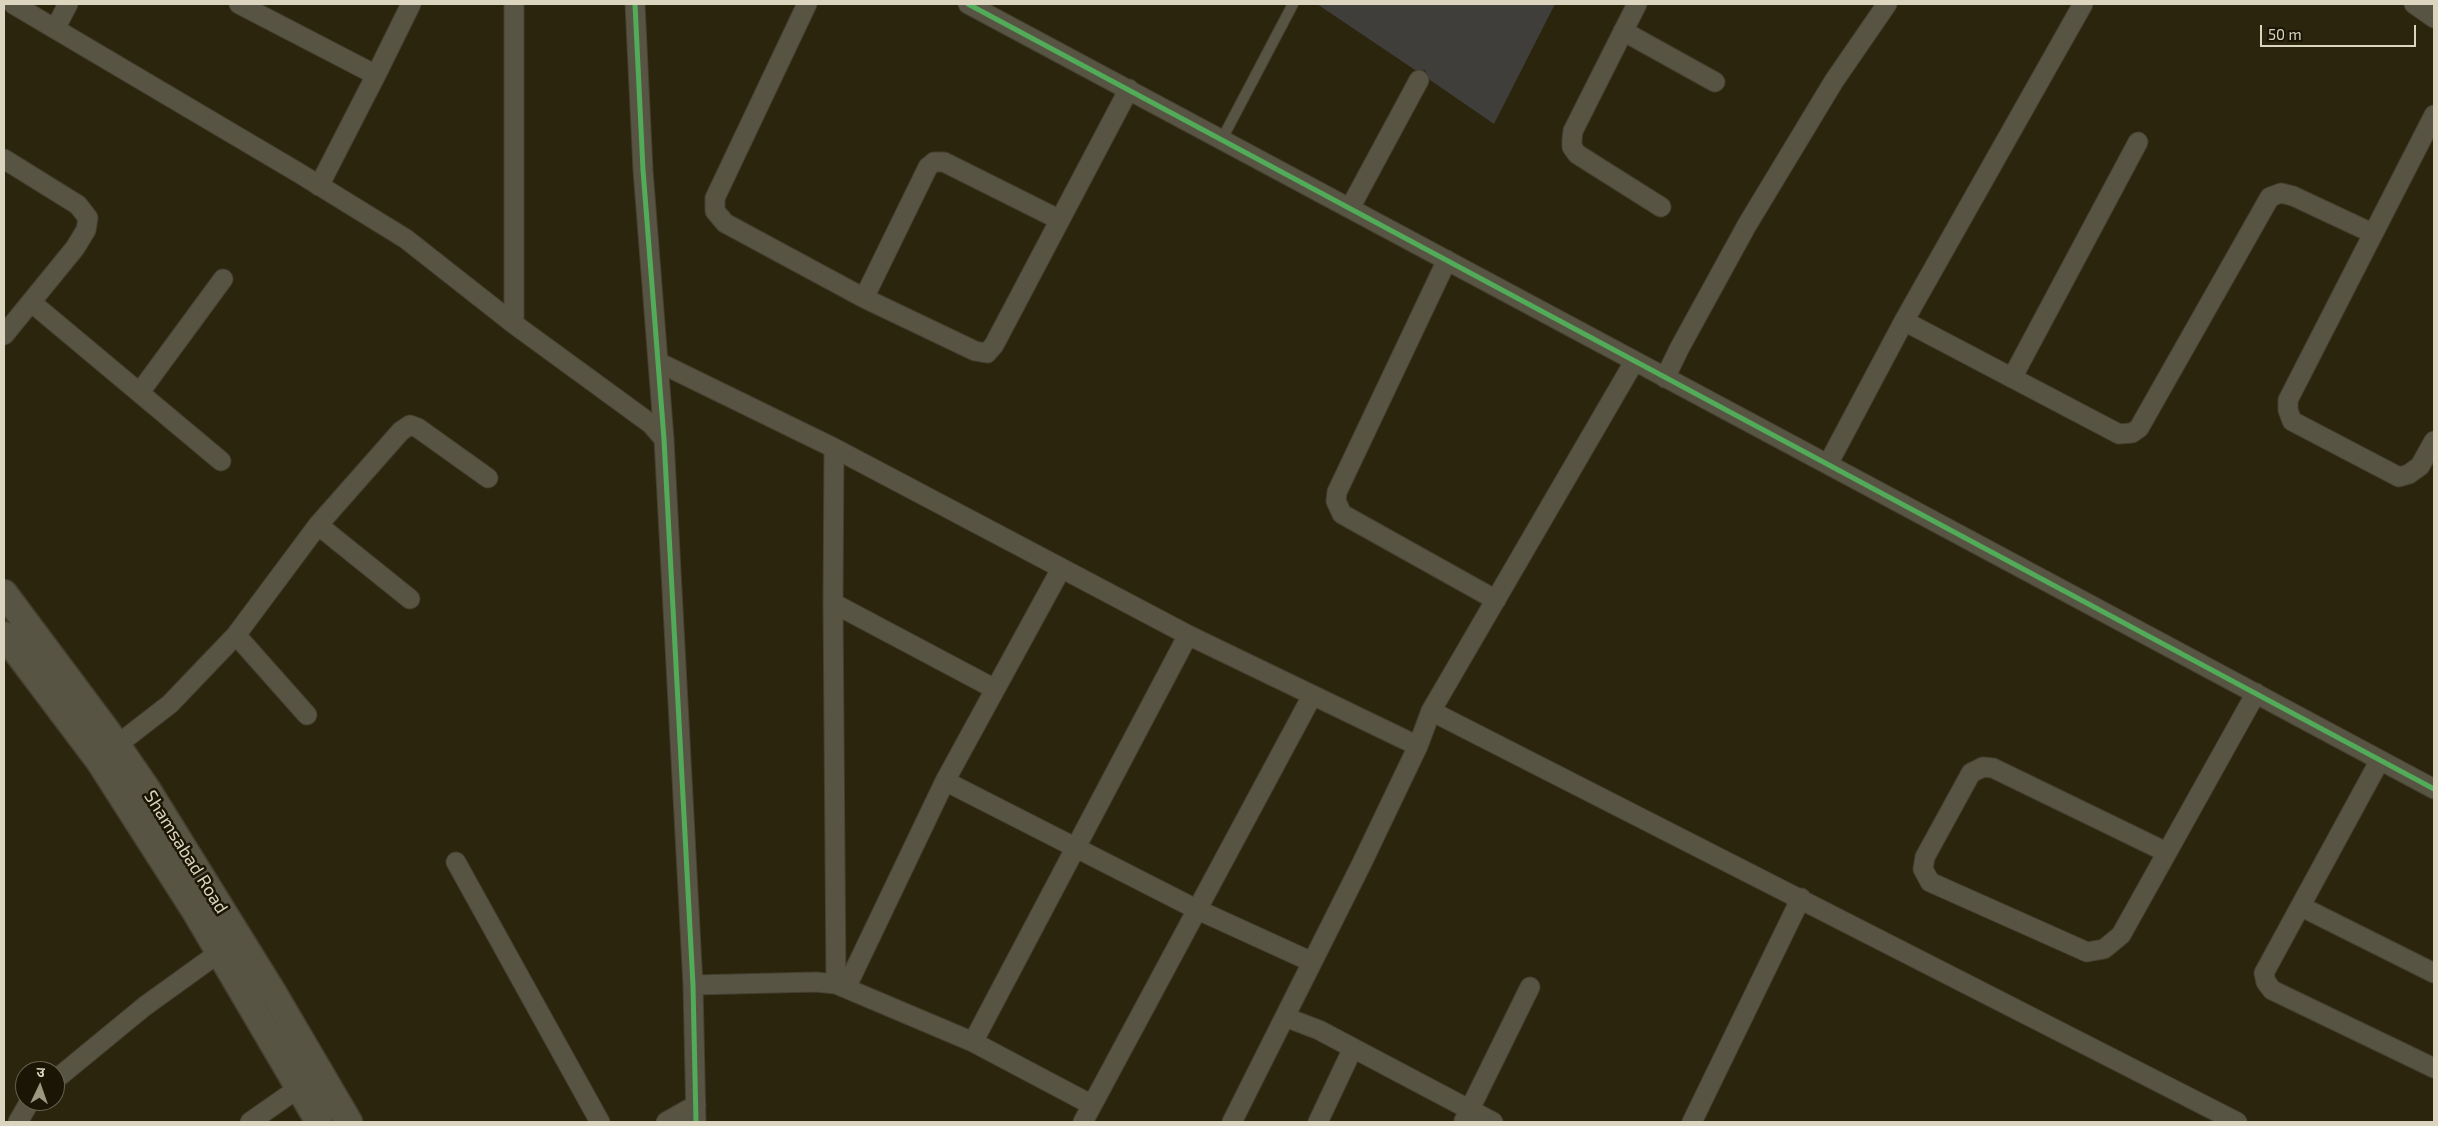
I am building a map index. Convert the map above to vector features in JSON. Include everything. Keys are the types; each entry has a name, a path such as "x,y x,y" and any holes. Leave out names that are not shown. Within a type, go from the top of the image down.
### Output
{"main road":[{"name":"Shamsabad Road","path":"4,594 117,745 216,899 350,1122"},
{"name":"Shamsabad Road","path":"4,635 99,761 220,952 319,1122"}],"street":[{"path":"13,4 406,239 514,324 651,424 664,439"},
{"path":"55,29 68,4"},
{"path":"239,4 376,75"},
{"path":"319,186 412,4"},
{"path":"514,4 514,324"},
{"path":"635,4 643,170 664,439 693,985 696,1114 666,1122"},
{"path":"807,4 716,198 715,212 725,223 864,298 975,352 987,353 994,345 1058,219 1128,90"},
{"path":"968,4 2434,790"},
{"path":"1637,4 1573,132 1572,147 1577,154 1661,207"},
{"path":"1665,378 1679,348 1747,225 1834,81 1887,4"},
{"path":"1828,464 1904,321 2083,4"},
{"path":"2414,4 2434,18"},
{"path":"1623,31 1715,82"},
{"path":"1350,208 1419,80"},
{"path":"2434,115 2372,232 2288,400 2288,410 2292,421 2399,477 2409,474 2420,466 2434,441"},
{"path":"2012,378 2138,142"},
{"path":"4,160 78,205 88,218 86,230 75,248 4,335"},
{"path":"864,298 928,167 934,162 944,162 1058,219"},
{"path":"1904,321 2119,434 2132,433 2139,428 2270,197 2281,194 2294,196 2372,232"},
{"path":"1447,260 1337,492 1336,501 1342,514 1496,600"},
{"path":"140,392 223,279"},
{"path":"31,302 221,461"},
{"path":"658,362 834,448 1188,635 1418,746"},
{"path":"1232,1122 1418,746 1431,711 1634,362"},
{"path":"117,745 170,704 236,635 318,526 401,432 410,425 418,428 488,478"},
{"path":"834,448 833,603 841,986"},
{"path":"318,526 410,599"},
{"path":"841,986 945,781 1061,569"},
{"path":"833,603 995,689"},
{"path":"236,635 307,715"},
{"path":"973,1042 1188,635"},
{"path":"2166,852 1993,768 1983,767 1971,773 1925,857 1923,869 1930,882 2088,952 2104,949 2121,935 2256,694"},
{"path":"1083,1122 1312,696"},
{"path":"1431,711 2237,1122"},
{"path":"2380,760 2302,907 2265,967 2264,973 2272,990 2434,1068"},
{"path":"945,781 1196,909 1312,962"},
{"path":"456,862 600,1122"},
{"path":"1692,1122 1801,898"},
{"path":"2302,907 2434,972"},
{"path":"65,1072 145,1006 220,952"},
{"path":"693,985 816,982 841,986 973,1042 1092,1106"},
{"path":"1466,1117 1530,988"},
{"path":"1285,1016 1319,1030 1353,1048 1466,1117 1493,1122"},
{"path":"1318,1122 1353,1048"},
{"path":"250,1122 300,1087"},
{"path":"18,1122 24,1111"}],"lane":[{"path":"1222,139 1294,4"}],"building":[{"path":"1317,4 1555,4 1494,124 1430,80 1425,70 1415,70"}],"cycle path":[{"path":"635,4 643,170 664,439 693,985 696,1122"},
{"path":"968,4 2434,789"}]}
